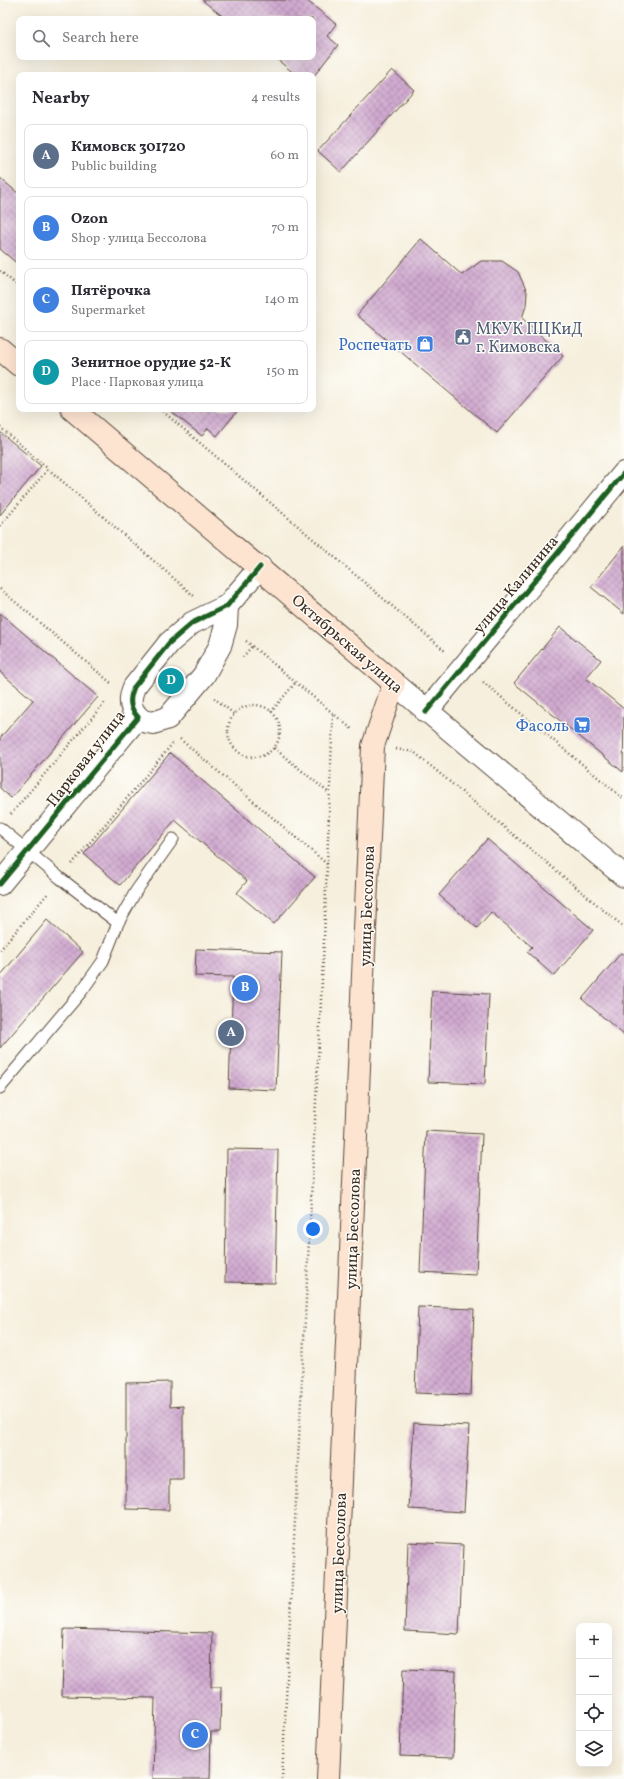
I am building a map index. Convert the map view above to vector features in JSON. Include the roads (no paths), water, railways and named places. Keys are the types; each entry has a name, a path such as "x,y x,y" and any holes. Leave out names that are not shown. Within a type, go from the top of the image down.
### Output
{"main road":[{"path":"0,349 16,362"},
{"name":"Октябрьская улица","path":"76,412 260,567 394,683"},
{"name":"улица Бессолова","path":"328,1779 372,746 394,683"}],"street":[{"name":"улица Калинина","path":"426,712 624,473"},
{"name":"Парковая улица","path":"0,884 138,717 133,712 130,703 131,694 134,687 169,644 192,623 222,614 260,567"},
{"path":"138,717 143,721 153,723 168,718 204,675 220,646 222,614"},
{"name":"Октябрьская улица","path":"394,683 426,712 624,876"}],"lane":[{"path":"0,828 60,878 118,923"},
{"path":"0,1088 81,992 103,961 118,923 136,891 172,838"}],"place":[{"name":"МКУК ПЦКиД г. Кимовска","path":"463,337"},
{"name":"Роспечать","path":"425,344"},
{"name":"Зенитное орудие 52-К","path":"171,681"},
{"name":"Фасоль","path":"582,725"},
{"name":"Ozon","path":"245,988"},
{"name":"Кимовск 301720","path":"231,1033"},
{"name":"Пятёрочка","path":"195,1735"}]}
